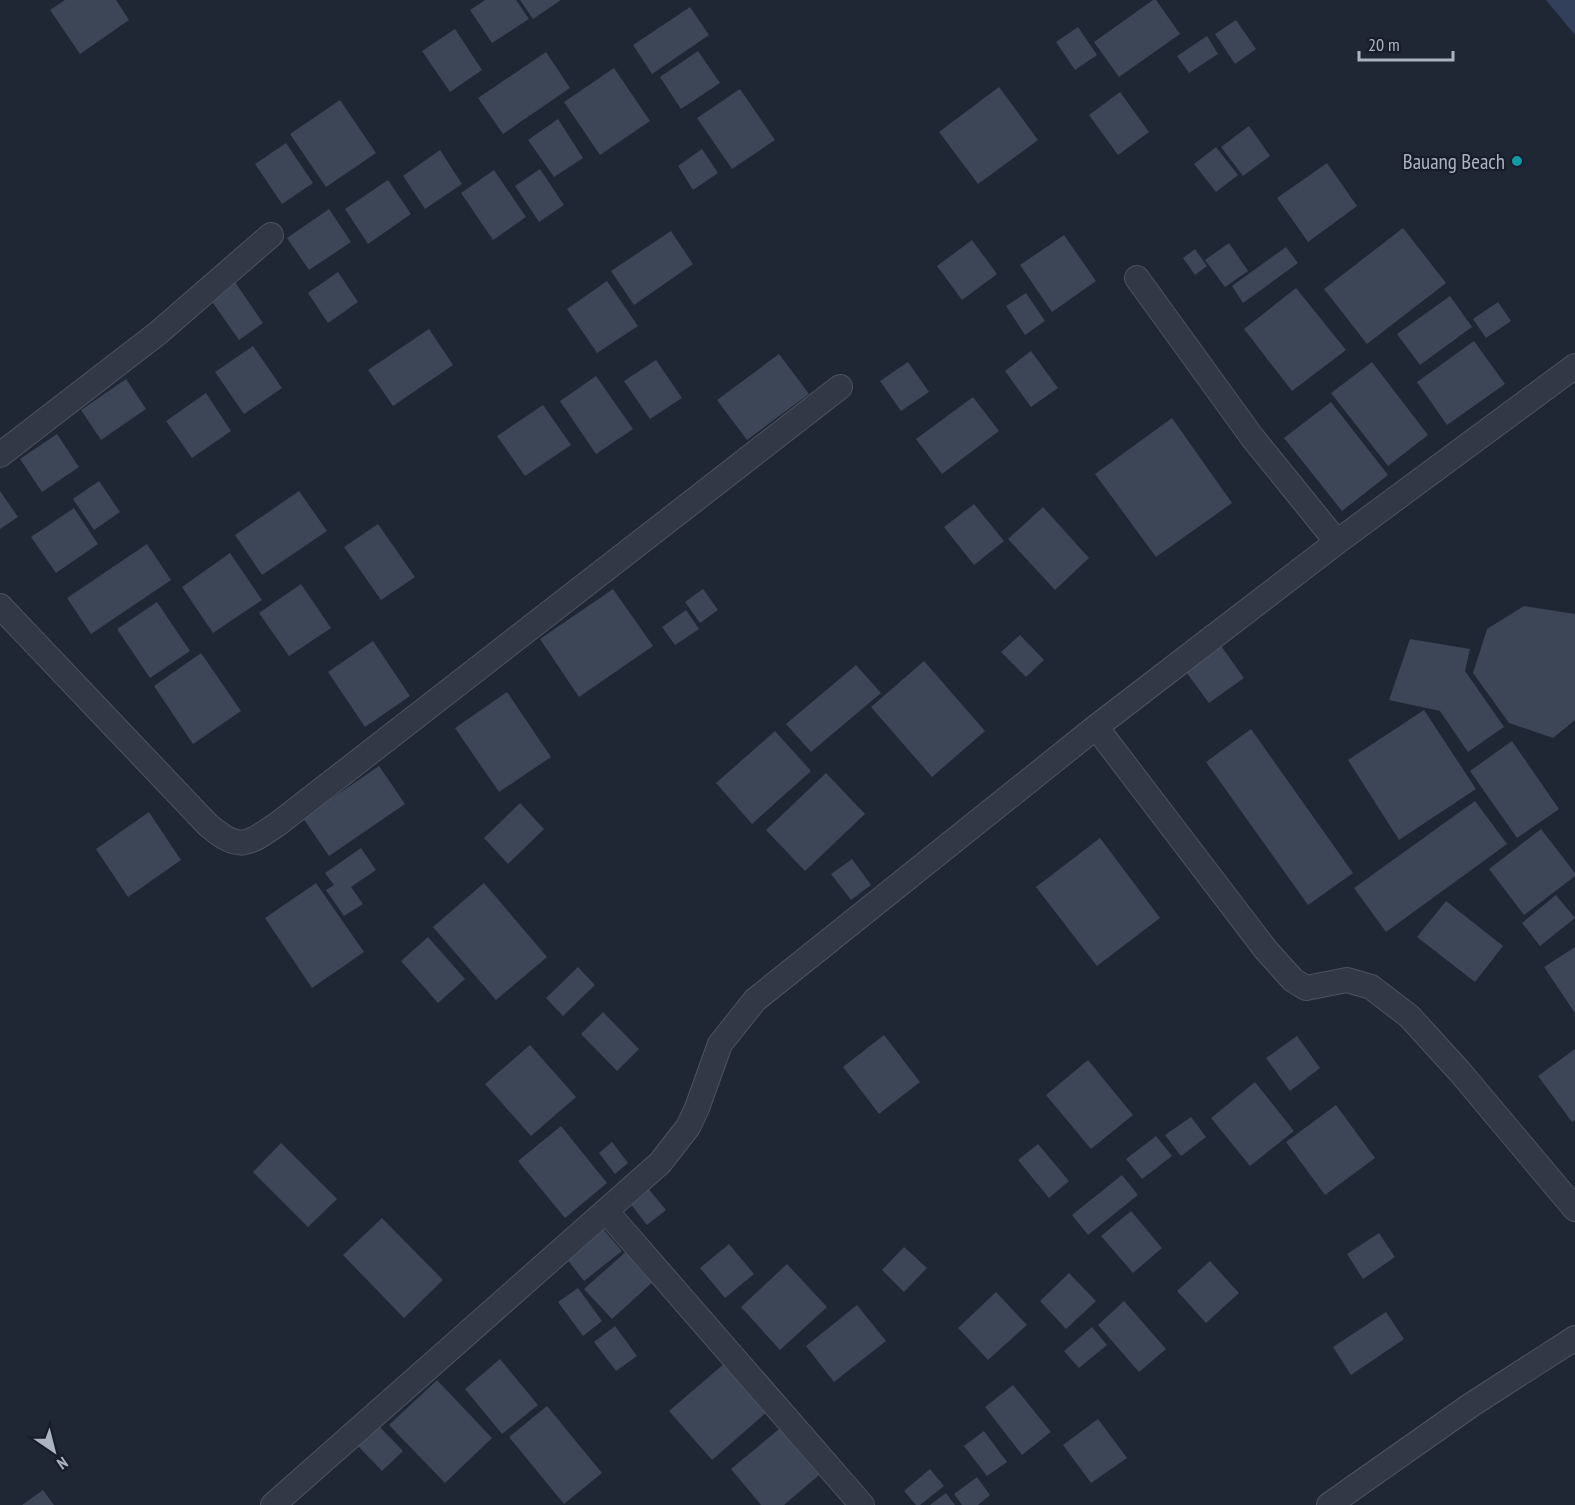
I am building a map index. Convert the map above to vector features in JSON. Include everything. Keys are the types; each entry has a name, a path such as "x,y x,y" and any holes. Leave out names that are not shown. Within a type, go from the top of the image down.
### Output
{"street":[{"path":"0,455 158,333 271,235"},
{"path":"1137,278 1252,437 1337,542"},
{"path":"273,1505 660,1162 688,1127 720,1044 755,1000 1096,727 1337,542 1575,366"},
{"path":"0,606 208,825 230,841 251,842 279,823 840,387"},
{"path":"1096,727 1266,950 1293,980 1306,988 1347,980 1355,982 1371,987 1409,1016 1460,1072 1575,1209"},
{"path":"606,1211 862,1505"},
{"path":"1329,1505 1471,1405 1575,1338"}],"water":[{"path":"1546,0 1575,0 1575,35"}],"building":[{"path":"65,0 116,0 129,20 80,54 50,10"},
{"path":"485,0 516,0 529,19 492,43 470,10"},
{"path":"520,0 561,0 533,19"},
{"path":"1156,0 1180,34 1119,77 1094,42"},
{"path":"690,7 709,35 652,74 633,45"},
{"path":"1236,20 1256,49 1235,64 1215,34"},
{"path":"1078,27 1097,55 1075,70 1056,42"},
{"path":"455,29 482,70 450,92 422,51"},
{"path":"1207,36 1218,54 1189,73 1177,56"},
{"path":"698,51 720,83 681,109 660,77"},
{"path":"546,52 570,88 503,134 478,98"},
{"path":"614,68 650,121 600,155 564,102"},
{"path":"999,87 1038,140 978,184 939,132"},
{"path":"740,89 775,140 732,169 697,118"},
{"path":"1120,92 1149,132 1118,155 1089,115"},
{"path":"340,100 376,153 326,187 290,134"},
{"path":"558,119 583,158 554,177 528,140"},
{"path":"1249,126 1270,156 1243,176 1221,147"},
{"path":"286,143 313,183 282,204 255,164"},
{"path":"1216,147 1238,175 1216,192 1194,164"},
{"path":"702,149 718,173 693,190 678,166"},
{"path":"440,150 462,184 425,209 403,176"},
{"path":"1327,163 1357,206 1308,242 1277,198"},
{"path":"540,169 564,205 539,222 515,186"},
{"path":"494,170 526,217 493,240 461,193"},
{"path":"388,180 411,214 368,244 345,209"},
{"path":"329,209 351,242 309,270 287,238"},
{"path":"1403,228 1446,283 1367,344 1324,289"},
{"path":"671,231 693,264 634,305 611,271"},
{"path":"1064,235 1096,281 1052,312 1020,265"},
{"path":"972,240 997,274 962,300 937,266"},
{"path":"1229,243 1248,271 1225,287 1205,260"},
{"path":"1286,247 1298,263 1243,303 1232,286"},
{"path":"1195,249 1207,266 1195,275 1183,258"},
{"path":"338,272 358,302 328,323 308,293"},
{"path":"607,281 638,326 597,353 567,309"},
{"path":"235,282 263,323 239,340 210,299"},
{"path":"1296,288 1346,350 1292,391 1244,329"},
{"path":"1026,293 1045,321 1025,335 1006,306"},
{"path":"1450,296 1472,327 1420,365 1397,334"},
{"path":"1498,302 1511,321 1486,338 1473,319"},
{"path":"429,329 453,365 393,406 368,370"},
{"path":"1474,341 1505,384 1447,425 1417,382"},
{"path":"253,346 282,388 244,414 215,372"},
{"path":"1031,351 1058,388 1031,407 1005,371"},
{"path":"779,354 809,394 747,440 717,400"},
{"path":"656,360 682,398 650,419 624,381"},
{"path":"908,362 929,392 901,411 880,381"},
{"path":"1372,362 1428,435 1388,466 1331,393"},
{"path":"596,376 633,429 596,454 560,401"},
{"path":"126,379 146,409 101,440 81,410"},
{"path":"206,393 231,431 192,458 166,421"},
{"path":"973,397 999,431 942,474 916,439"},
{"path":"1331,402 1388,475 1342,511 1284,438"},
{"path":"543,405 571,445 525,476 497,436"},
{"path":"1172,418 1232,503 1156,557 1095,474"},
{"path":"57,434 79,467 42,492 20,459"},
{"path":"99,481 120,512 94,530 73,499"},
{"path":"0,491 18,517 0,529"},
{"path":"299,491 327,531 262,575 235,535"},
{"path":"974,504 1004,541 974,565 944,527"},
{"path":"1043,507 1089,558 1055,590 1008,539"},
{"path":"74,508 98,544 56,573 31,537"},
{"path":"378,524 415,577 381,600 344,547"},
{"path":"147,544 171,580 91,634 67,598"},
{"path":"230,553 262,600 213,633 182,587"},
{"path":"301,584 331,628 289,656 259,613"},
{"path":"613,589 653,646 579,697 540,639"},
{"path":"703,589 718,610 700,623 685,602"},
{"path":"157,602 190,651 150,678 117,629"},
{"path":"1524,606 1575,614 1575,720 1553,738 1509,723 1473,673 1487,629"},
{"path":"686,610 699,629 675,645 662,627"},
{"path":"1020,635 1044,660 1026,677 1001,652"},
{"path":"1410,639 1470,649 1465,671 1504,727 1468,752 1440,711 1389,700"},
{"path":"373,641 410,696 365,727 328,672"},
{"path":"1221,646 1244,678 1209,703 1186,672"},
{"path":"201,653 241,711 193,744 154,686"},
{"path":"924,661 985,731 932,777 871,707"},
{"path":"856,665 881,693 811,752 786,724"},
{"path":"507,692 551,757 499,792 455,728"},
{"path":"1424,710 1476,789 1399,840 1348,760"},
{"path":"1251,729 1353,873 1308,905 1206,762"},
{"path":"775,731 811,771 752,824 716,783"},
{"path":"1512,741 1559,809 1517,838 1470,771"},
{"path":"379,766 405,804 329,856 303,818"},
{"path":"826,773 865,814 805,871 766,830"},
{"path":"1475,801 1507,844 1386,932 1354,888"},
{"path":"520,803 544,829 508,864 484,838"},
{"path":"149,812 181,860 128,897 96,849"},
{"path":"1541,829 1575,876 1524,915 1489,869"},
{"path":"1100,838 1160,918 1097,966 1036,887"},
{"path":"361,848 376,870 351,887 363,904 344,916 326,890 334,885 325,873"},
{"path":"852,859 871,885 851,900 831,874"},
{"path":"316,883 364,952 312,988 265,918"},
{"path":"484,883 547,957 496,1000 433,927"},
{"path":"1556,895 1575,918 1540,946 1522,923"},
{"path":"1446,901 1503,946 1475,982 1417,937"},
{"path":"428,937 465,979 438,1003 401,961"},
{"path":"1575,947 1575,1013 1544,967"},
{"path":"578,967 595,985 563,1016 546,998"},
{"path":"603,1012 639,1049 617,1071 581,1034"},
{"path":"884,1035 920,1082 879,1114 843,1067"},
{"path":"1297,1036 1320,1068 1290,1091 1266,1058"},
{"path":"530,1045 576,1097 531,1136 485,1084"},
{"path":"1575,1049 1575,1120 1572,1122 1538,1076"},
{"path":"1088,1060 1133,1115 1091,1149 1046,1095"},
{"path":"1255,1082 1294,1131 1250,1166 1211,1118"},
{"path":"1336,1105 1375,1158 1325,1195 1286,1142"},
{"path":"1191,1117 1206,1137 1181,1156 1165,1135"},
{"path":"561,1126 607,1183 565,1218 518,1161"},
{"path":"1156,1136 1172,1156 1142,1179 1126,1159"},
{"path":"612,1142 628,1163 615,1174 599,1153"},
{"path":"281,1143 337,1199 308,1227 253,1172"},
{"path":"1038,1144 1069,1181 1049,1198 1018,1160"},
{"path":"1122,1175 1138,1195 1088,1235 1072,1215"},
{"path":"647,1187 666,1210 647,1225 629,1202"},
{"path":"1131,1211 1162,1248 1133,1273 1101,1236"},
{"path":"382,1218 443,1280 404,1318 343,1255"},
{"path":"603,1229 622,1251 584,1281 566,1258"},
{"path":"1379,1233 1395,1257 1363,1279 1347,1254"},
{"path":"729,1244 754,1274 725,1298 700,1268"},
{"path":"904,1247 927,1268 904,1292 882,1270"},
{"path":"629,1249 656,1279 612,1319 584,1289"},
{"path":"1210,1261 1239,1293 1206,1323 1177,1291"},
{"path":"787,1264 827,1307 780,1350 741,1307"},
{"path":"1069,1273 1096,1301 1066,1329 1040,1301"},
{"path":"578,1288 602,1321 583,1336 558,1302"},
{"path":"996,1292 1027,1325 988,1360 958,1328"},
{"path":"1124,1301 1166,1349 1139,1372 1098,1325"},
{"path":"857,1305 886,1341 834,1382 806,1346"},
{"path":"1386,1312 1404,1339 1351,1375 1333,1347"},
{"path":"615,1326 637,1356 616,1371 594,1342"},
{"path":"1092,1327 1107,1345 1079,1368 1064,1351"},
{"path":"500,1359 538,1405 502,1434 465,1389"},
{"path":"725,1363 767,1412 712,1460 669,1411"},
{"path":"437,1380 492,1438 445,1483 389,1425"},
{"path":"1013,1385 1051,1432 1022,1455 985,1407"},
{"path":"547,1406 602,1473 564,1504 509,1437"},
{"path":"1098,1419 1127,1458 1091,1483 1063,1445"},
{"path":"785,1424 825,1470 784,1505 761,1505 731,1469"},
{"path":"378,1425 403,1451 382,1471 357,1445"},
{"path":"984,1431 1007,1462 987,1476 964,1446"},
{"path":"930,1469 944,1486 920,1505 916,1505 904,1491"},
{"path":"977,1477 990,1495 978,1505 962,1505 954,1494"},
{"path":"43,1490 54,1505 22,1505"},
{"path":"946,1493 955,1505 930,1505"}],"place":[{"name":"Bauang Beach","path":"1517,161"}]}
